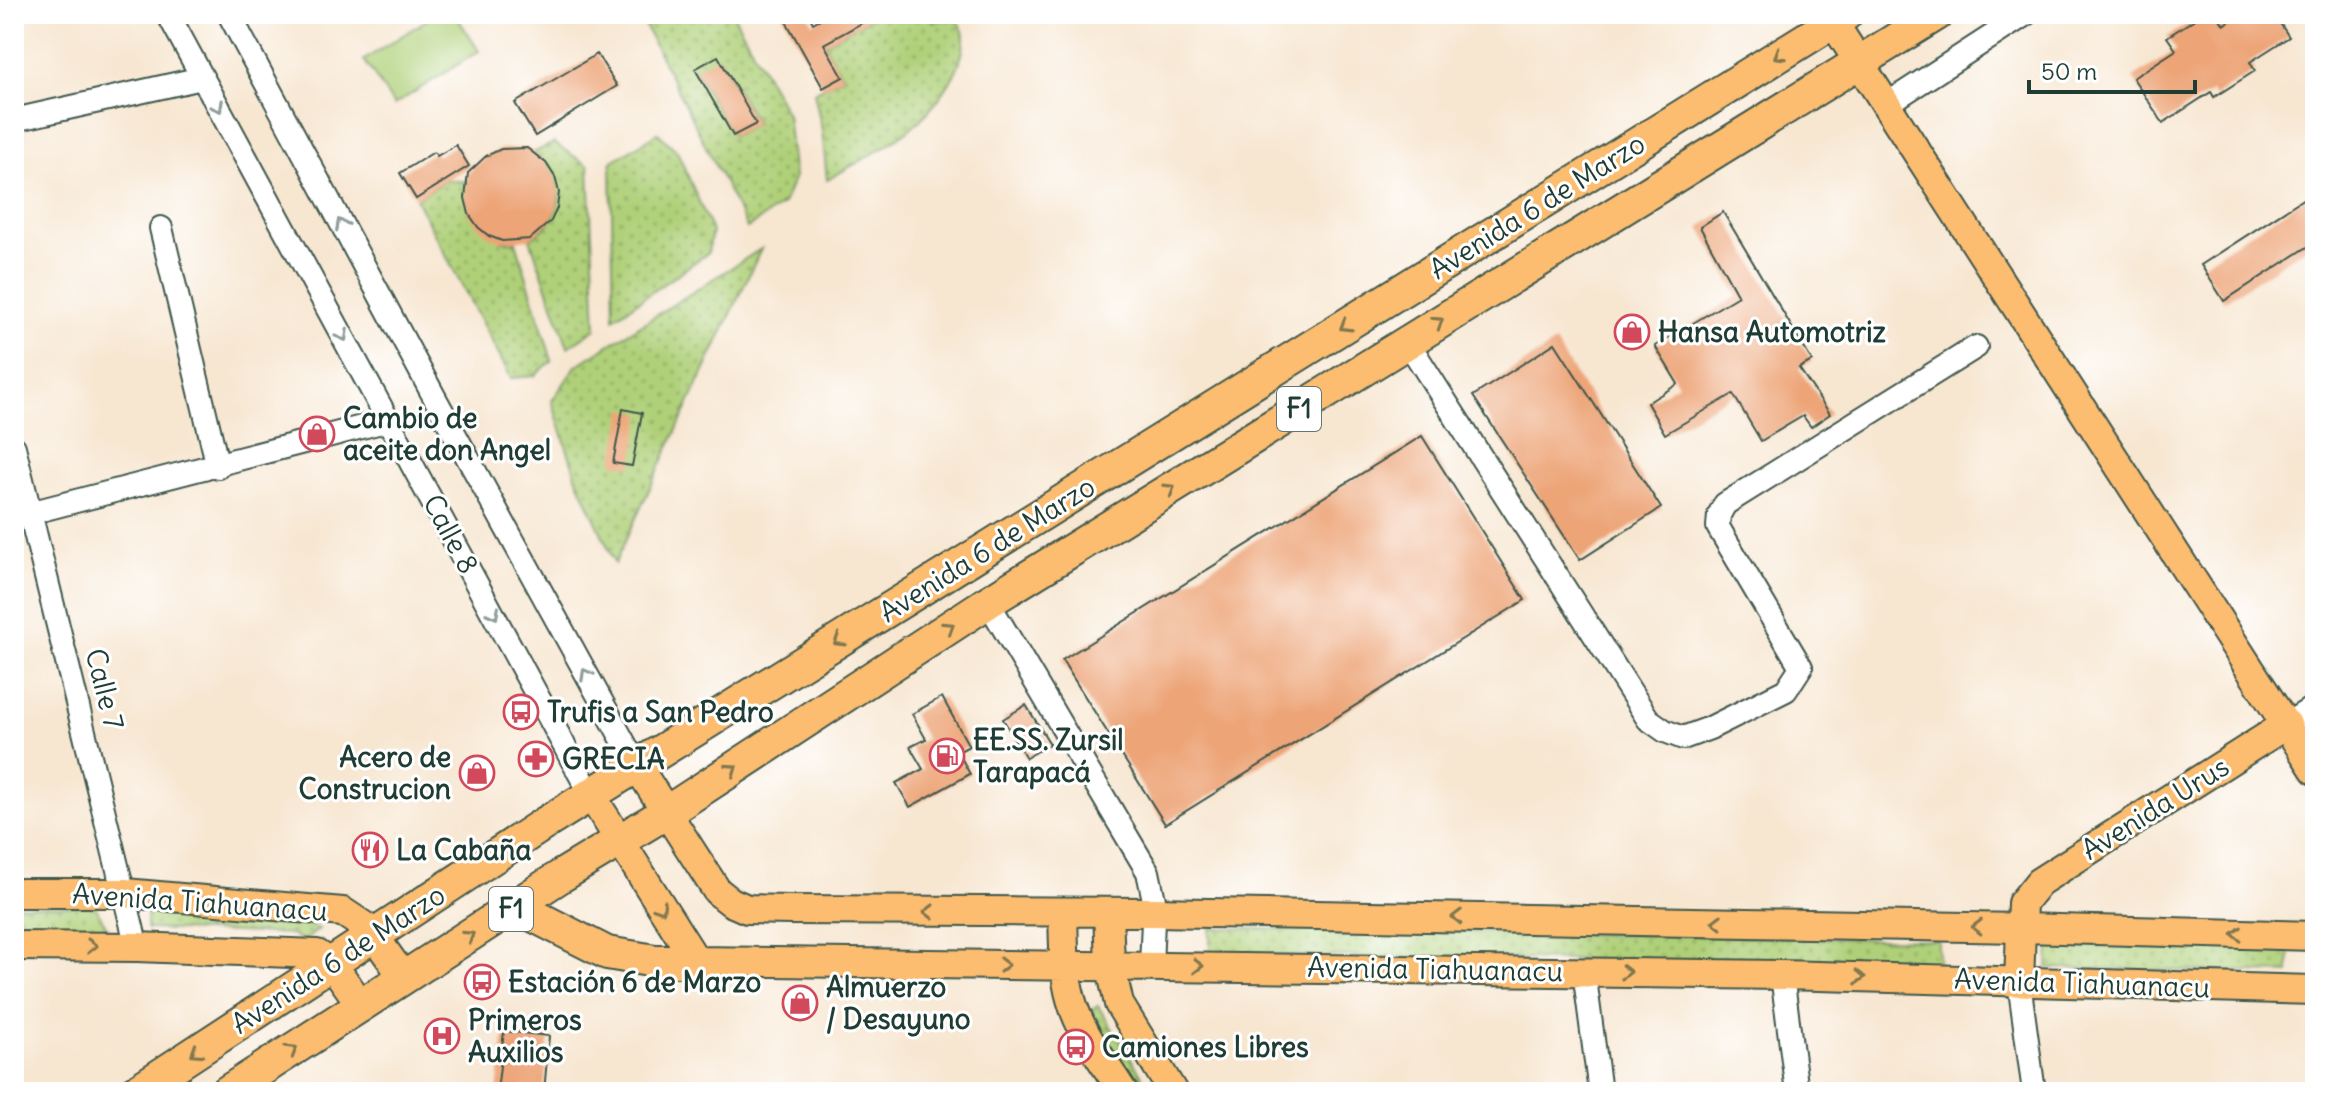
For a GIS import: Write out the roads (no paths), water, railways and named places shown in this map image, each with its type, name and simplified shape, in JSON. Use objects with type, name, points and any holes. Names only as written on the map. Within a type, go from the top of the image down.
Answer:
[{"type":"highway","name":"Avenida 6 de Marzo","points":[[227,1092],[667,812],[988,602],[1937,14]]},
{"type":"highway","name":"Avenida 6 de Marzo","points":[[135,1092],[637,766],[1839,18]]},
{"type":"highway","points":[[515,906],[607,953],[655,961],[696,961]]},
{"type":"main road","points":[[1839,18],[1860,62],[2315,770]]},
{"type":"main road","name":"Avenida Urus","points":[[2019,982],[2022,903],[2039,882],[2287,724]]},
{"type":"main road","name":"Calle 8","points":[[637,766],[667,812]]},
{"type":"main road","name":"Calle 8","points":[[591,795],[619,842]]},
{"type":"main road","name":"Avenida Tiahuanacu","points":[[667,812],[717,891],[747,909],[1153,912],[2315,936]]},
{"type":"main road","points":[[619,842],[696,961]]},
{"type":"main road","name":"Avenida Tiahuanacu","points":[[14,893],[125,893],[343,912],[358,919],[375,936],[404,978]]},
{"type":"main road","points":[[1063,912],[1064,965],[1071,1000],[1083,1029],[1123,1092]]},
{"type":"main road","points":[[1108,912],[1112,982],[1124,1014],[1173,1092]]},
{"type":"main road","name":"Avenida Tiahuanacu","points":[[14,946],[317,954],[332,964],[362,1006]]},
{"type":"main road","name":"Avenida Tiahuanacu","points":[[696,961],[1584,971],[2315,990]]},
{"type":"street","name":"Calle 8","points":[[168,14],[591,795]]},
{"type":"street","name":"Calle 8","points":[[229,14],[637,766]]},
{"type":"street","points":[[1887,104],[2026,14]]},
{"type":"street","points":[[14,120],[202,78]]},
{"type":"street","points":[[161,228],[218,467]]},
{"type":"street","points":[[1407,341],[1648,719],[1665,731],[1683,738],[1786,690],[1801,667],[1718,527],[1719,515],[1725,504],[1976,347]]},
{"type":"street","points":[[22,515],[218,467],[389,420]]},
{"type":"street","name":"Calle 7","points":[[14,447],[22,515],[137,947]]},
{"type":"street","points":[[988,602],[1148,872],[1154,900],[1151,965]]},
{"type":"street","name":"Avenida Urus","points":[[2287,724],[2315,706]]},
{"type":"street","points":[[1584,971],[1600,1092]]},
{"type":"street","points":[[1782,975],[1797,1092]]},
{"type":"street","points":[[2019,982],[2034,1092]]},
{"type":"place","name":"Hansa Automotriz","points":[[1632,332]]},
{"type":"place","name":"Cambio de aceite don Angel","points":[[317,434]]},
{"type":"place","name":"Trufis a San Pedro","points":[[521,712]]},
{"type":"place","name":"EE.SS. Zursil Tarapacá","points":[[947,756]]},
{"type":"place","name":"GRECIA","points":[[536,759]]},
{"type":"place","name":"Acero de Construcion","points":[[477,773]]},
{"type":"place","name":"La Cabaña","points":[[370,850]]},
{"type":"place","name":"Estación 6 de Marzo","points":[[482,982]]},
{"type":"place","name":"Almuerzo / Desayuno","points":[[800,1003]]},
{"type":"place","name":"Primeros Auxilios","points":[[442,1036]]},
{"type":"place","name":"Camiones Libres","points":[[1076,1047]]}]
